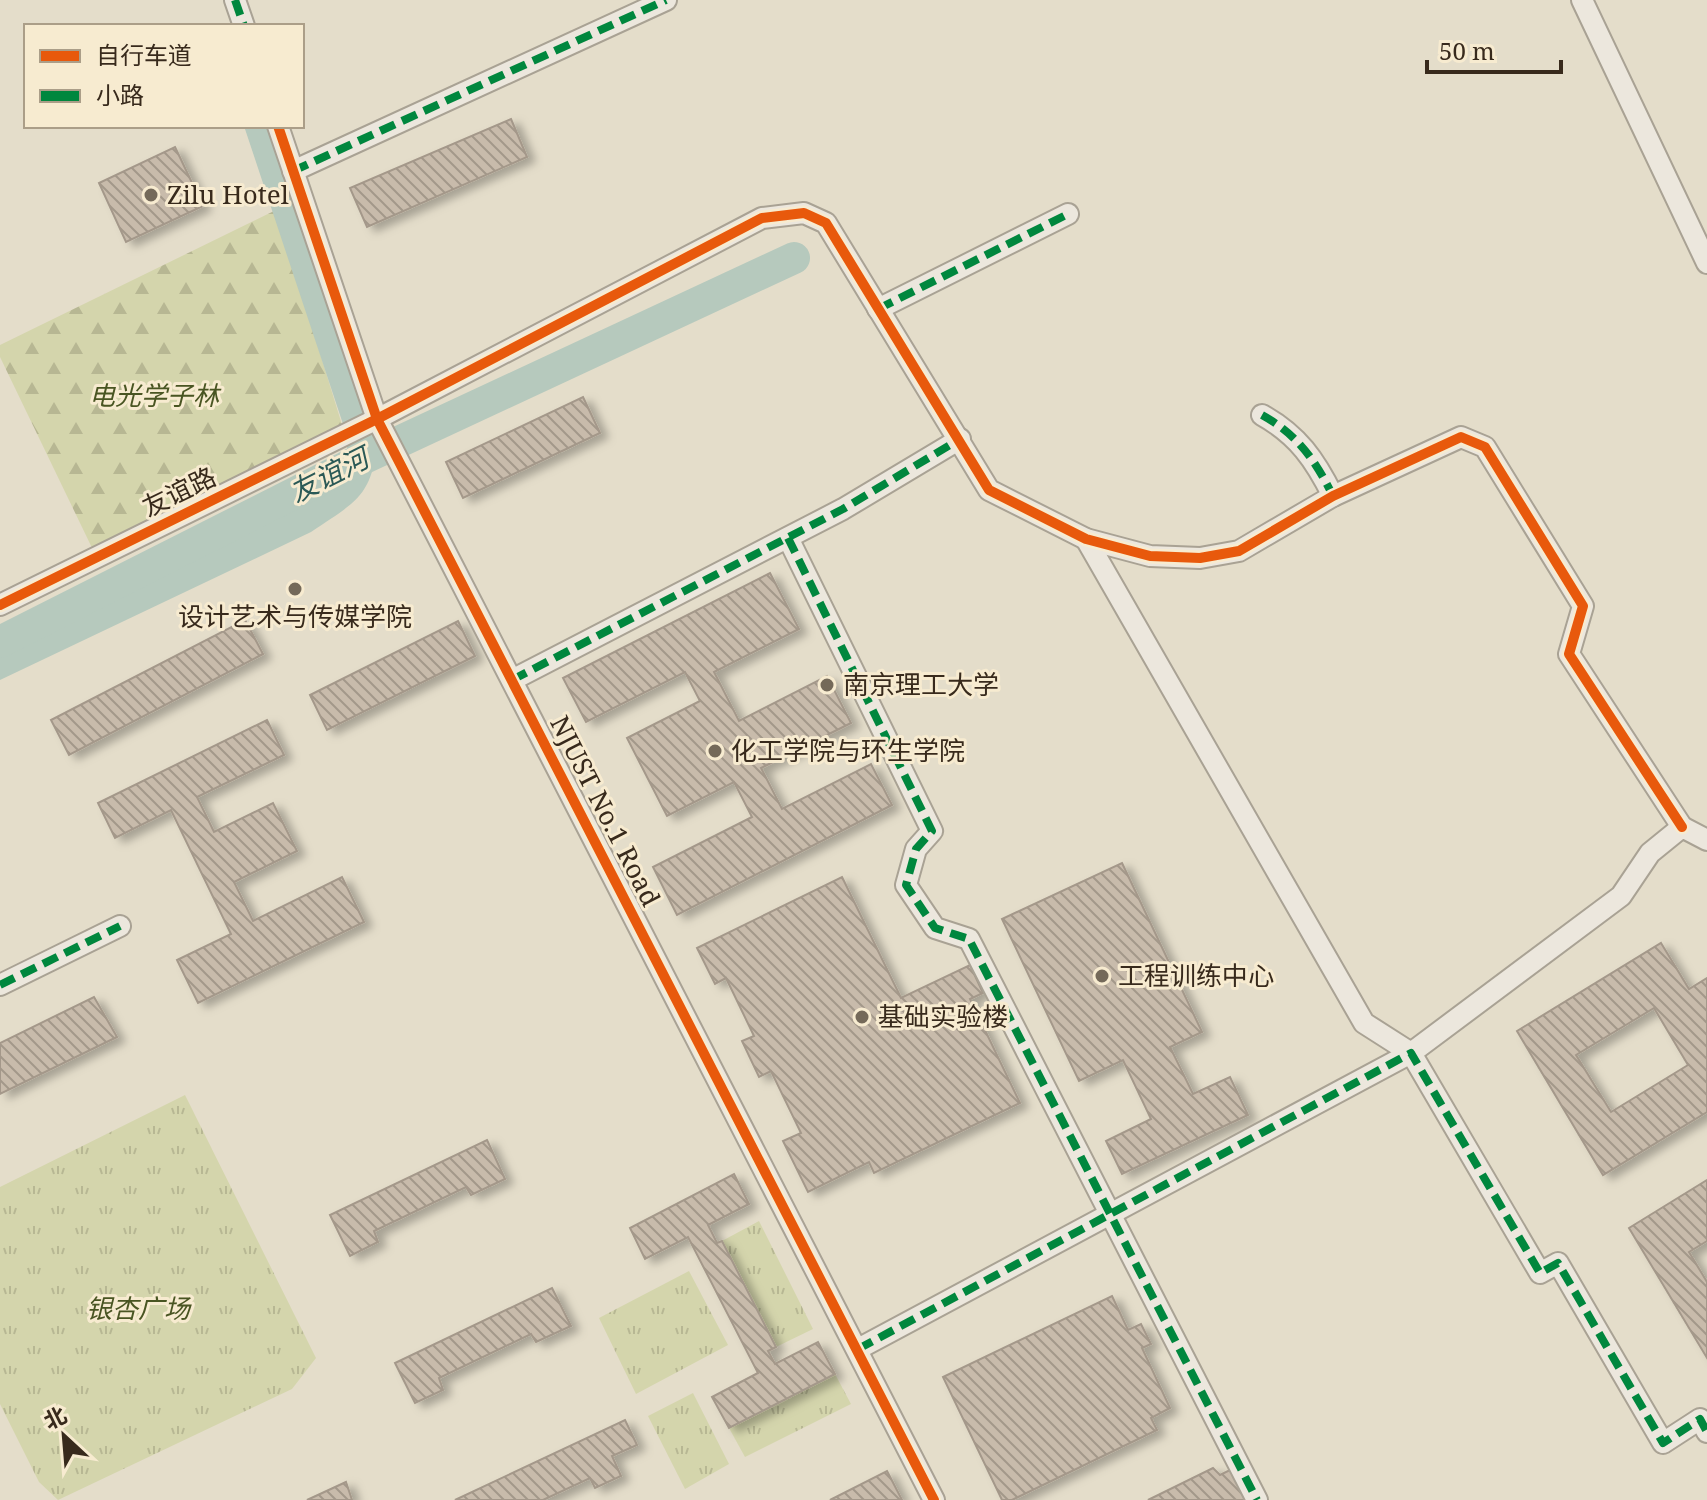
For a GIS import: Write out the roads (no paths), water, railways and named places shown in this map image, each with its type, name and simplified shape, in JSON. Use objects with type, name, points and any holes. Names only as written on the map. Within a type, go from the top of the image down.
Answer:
[{"type":"street","points":[[235,0],[243,24]]},
{"type":"street","points":[[293,171],[666,0]]},
{"type":"street","points":[[1582,0],[1707,263]]},
{"type":"street","name":"NJUST No.1 Road","points":[[279,128],[377,419],[934,1500]]},
{"type":"street","name":"友谊路","points":[[0,605],[377,419],[762,218],[804,213],[826,223],[989,490],[1086,539],[1150,556],[1200,558],[1239,551],[1333,496],[1461,437],[1485,447],[1583,606],[1569,654],[1682,827]]},
{"type":"street","points":[[878,309],[1068,214]]},
{"type":"street","points":[[1262,415],[1287,429],[1314,458],[1333,496]]},
{"type":"street","points":[[512,680],[788,538],[960,439]]},
{"type":"street","points":[[788,538],[932,831],[916,849],[906,885],[935,928],[969,939],[1257,1500]]},
{"type":"street","points":[[1086,539],[1364,1023],[1411,1053],[1540,1273],[1558,1263],[1663,1443],[1700,1419],[1707,1432]]},
{"type":"street","points":[[858,1349],[1411,1053],[1621,896],[1650,853],[1682,827],[1707,840]]},
{"type":"street","points":[[0,985],[120,926]]},
{"type":"waterway","name":"友谊河","points":[[0,642],[360,460],[794,258]]},
{"type":"place","name":"Zilu Hotel","points":[[151,195]]},
{"type":"place","name":"设计艺术与传媒学院","points":[[295,589]]},
{"type":"place","name":"南京理工大学","points":[[827,685]]},
{"type":"place","name":"化工学院与环生学院","points":[[715,751]]},
{"type":"place","name":"工程训练中心","points":[[1102,976]]},
{"type":"place","name":"基础实验楼","points":[[862,1017]]},
{"type":"park label","name":"电光学子林","points":[[154,396]]},
{"type":"park label","name":"银杏广场","points":[[138,1309]]}]
